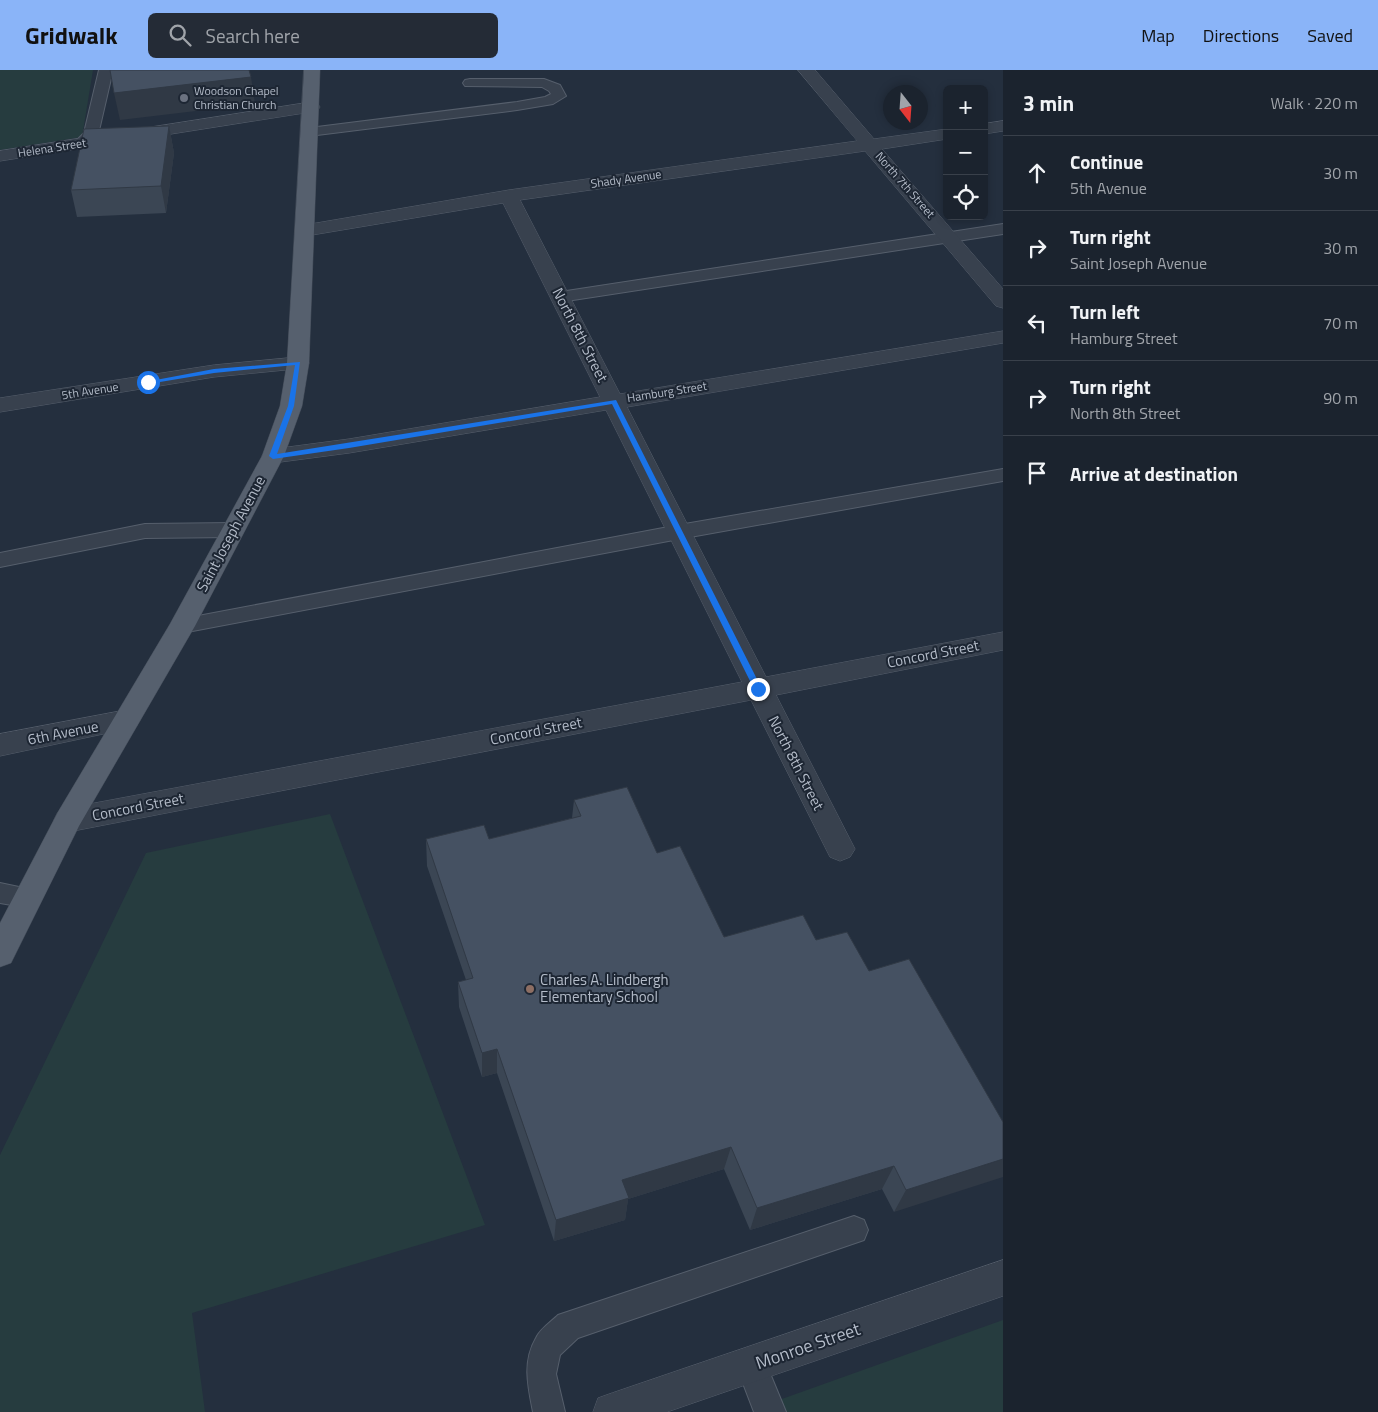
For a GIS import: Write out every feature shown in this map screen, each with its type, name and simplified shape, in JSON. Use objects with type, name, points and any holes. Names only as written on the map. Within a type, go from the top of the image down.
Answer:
[{"type":"main road","name":"Saint Joseph Avenue","points":[[0,954],[68,820],[182,626],[273,456],[291,406],[298,363],[306,230],[312,70]]},
{"type":"street","name":"North 7th Street","points":[[806,70],[1003,302]]},
{"type":"street","name":"Helena Street","points":[[0,156],[310,107]]},
{"type":"street","points":[[988,128],[1003,126]]},
{"type":"street","name":"Shady Avenue","points":[[306,230],[509,196],[943,135]]},
{"type":"street","name":"North 8th Street","points":[[509,196],[840,849]]},
{"type":"street","name":"Hamburg Street","points":[[273,456],[349,446],[1003,338]]},
{"type":"street","name":"5th Avenue","points":[[0,406],[214,371],[298,363]]},
{"type":"street","name":"Concord Street","points":[[68,820],[758,689],[1003,640]]},
{"type":"street","name":"6th Avenue","points":[[0,745],[126,720]]},
{"type":"street","name":"Monroe Street","points":[[612,1412],[1003,1278]]},
{"type":"lane","points":[[80,144],[91,135],[106,70]]},
{"type":"lane","points":[[309,132],[517,106],[548,101],[559,96],[555,88],[544,83],[470,83]]},
{"type":"lane","points":[[560,297],[1003,229]]},
{"type":"lane","points":[[182,626],[679,532],[1003,475]]},
{"type":"lane","points":[[0,560],[145,531],[232,530]]},
{"type":"lane","points":[[0,892],[29,898]]},
{"type":"lane","points":[[549,1412],[541,1374],[547,1347],[569,1326],[854,1230]]},
{"type":"lane","points":[[751,1365],[770,1412]]},
{"type":"green space","points":[[0,70],[93,70],[82,137],[0,150]]},
{"type":"green space","points":[[330,814],[485,1225],[192,1313],[205,1412],[0,1412],[0,1155],[146,853]]},
{"type":"green space","points":[[1003,1320],[1003,1412],[784,1412],[779,1400]]},
{"type":"building","points":[[110,70],[249,70],[251,77],[114,93]]},
{"type":"building","points":[[169,126],[161,186],[71,190],[84,129]]},
{"type":"building","name":"Charles A. Lindbergh Elementary School","points":[[627,787],[657,853],[680,846],[724,937],[803,915],[816,940],[847,932],[869,971],[909,959],[1003,1122],[1003,1159],[906,1190],[894,1166],[757,1208],[731,1147],[622,1180],[629,1198],[556,1220],[497,1049],[482,1053],[458,982],[473,978],[426,839],[484,825],[489,839],[581,816],[574,800]]},
{"type":"place","name":"Woodson Chapel Christian Church","points":[[184,98]]},
{"type":"place","name":"Charles A. Lindbergh Elementary School","points":[[530,989]]},
{"type":"route","points":[[148,382],[214,371],[298,363],[291,406],[273,456],[349,446],[614,401],[758,689]]}]
